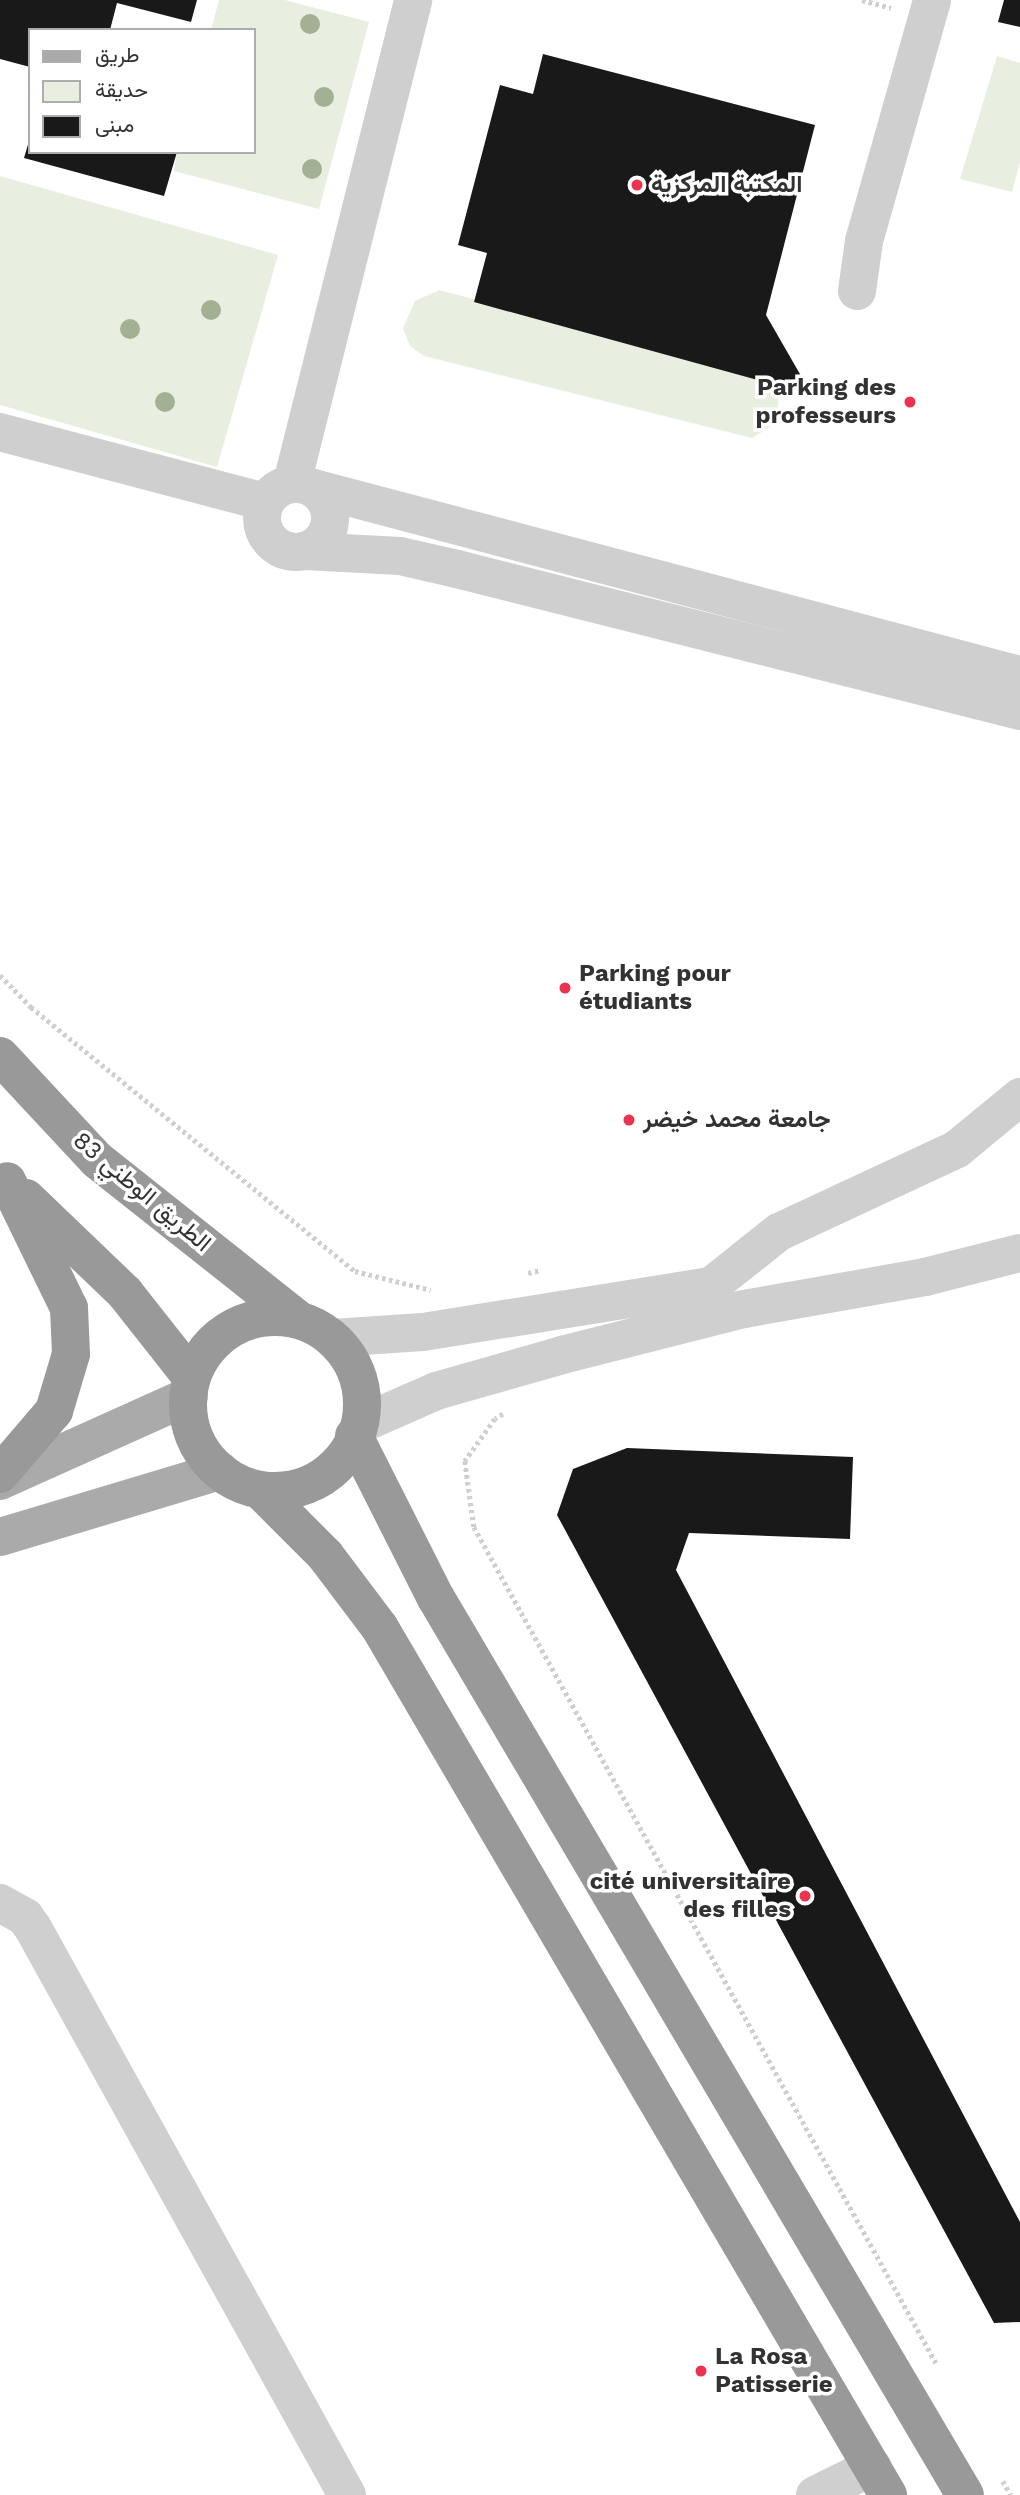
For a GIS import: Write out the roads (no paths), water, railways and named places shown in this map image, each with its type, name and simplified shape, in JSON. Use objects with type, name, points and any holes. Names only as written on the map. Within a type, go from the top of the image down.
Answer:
[{"type":"highway","name":"الطريق الوطني 83","points":[[0,1056],[97,1160],[295,1317]]},
{"type":"highway","points":[[4,1176],[125,1293],[190,1386]]},
{"type":"highway","points":[[0,1474],[54,1411],[71,1354],[69,1308],[4,1176]]},
{"type":"highway","points":[[261,1491],[287,1491],[313,1484],[335,1469],[357,1430],[363,1398],[357,1372],[334,1338],[295,1317],[266,1316],[219,1336],[202,1354],[190,1386],[193,1436],[220,1471],[261,1491],[325,1556],[380,1628],[880,2481]]},
{"type":"highway","points":[[357,1430],[436,1598],[965,2495]]},
{"type":"main road","points":[[0,1481],[190,1386]]},
{"type":"main road","points":[[0,1537],[220,1471]]},
{"type":"street","points":[[413,0],[290,491],[262,525],[273,544],[294,553],[305,551],[422,561],[1020,711]]},
{"type":"street","points":[[857,291],[864,241],[932,0]]},
{"type":"street","points":[[0,432],[290,491],[1020,675]]},
{"type":"street","points":[[290,491],[323,495],[331,516],[324,538],[305,551]]},
{"type":"street","points":[[334,1338],[423,1332],[711,1286],[779,1232],[957,1149],[1020,1097]]},
{"type":"street","points":[[357,1430],[436,1391],[562,1355],[744,1309],[925,1277],[1020,1253]]},
{"type":"street","points":[[0,1903],[25,1917],[33,1928],[347,2495]]},
{"type":"street","points":[[816,2495],[880,2481]]},
{"type":"place","name":"المكتبة المركزية","points":[[637,185]]},
{"type":"place","name":"Parking des professeurs","points":[[910,402]]},
{"type":"place","name":"Parking pour étudiants","points":[[565,988]]},
{"type":"place","name":"جامعة محمد خيضر","points":[[629,1120]]},
{"type":"place","name":"cité universitaire des filles","points":[[805,1896]]},
{"type":"place","name":"La Rosa Patisserie","points":[[701,2371]]}]
